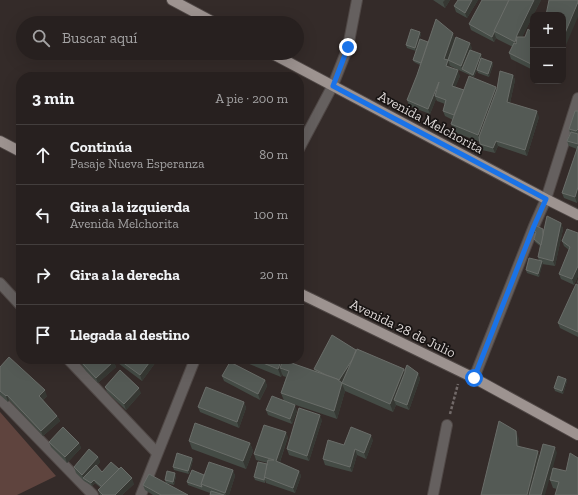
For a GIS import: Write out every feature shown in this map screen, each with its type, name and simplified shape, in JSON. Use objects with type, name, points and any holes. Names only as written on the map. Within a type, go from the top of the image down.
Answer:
[{"type":"main road","points":[[172,0],[202,16]]},
{"type":"main road","name":"Avenida Melchorita","points":[[284,60],[578,215]]},
{"type":"main road","points":[[0,141],[16,149]]},
{"type":"main road","name":"Avenida 28 de Julio","points":[[304,295],[474,378],[578,436]]},
{"type":"street","points":[[304,140],[333,86],[348,47],[357,0]]},
{"type":"street","points":[[474,378],[546,199],[578,98]]},
{"type":"street","points":[[0,283],[16,301]]},
{"type":"street","points":[[73,364],[157,453]]},
{"type":"street","points":[[140,495],[193,364]]},
{"type":"street","points":[[0,399],[93,495]]},
{"type":"street","points":[[433,495],[447,425]]},
{"type":"path","points":[[447,425],[461,372]]},
{"type":"shaded area","points":[[0,412],[56,476],[17,495],[0,495]]},
{"type":"building","points":[[458,0],[472,0],[465,13],[454,6]]},
{"type":"building","points":[[482,0],[509,0],[492,37],[469,24]]},
{"type":"building","points":[[509,0],[534,0],[515,42],[494,31]]},
{"type":"building","points":[[549,0],[578,0],[566,31],[566,12],[547,12]]},
{"type":"building","points":[[436,19],[453,33],[444,59],[448,60],[446,66],[458,70],[452,86],[464,90],[454,115],[443,111],[446,100],[435,96],[439,82],[428,109],[407,100]]},
{"type":"building","points":[[411,29],[420,32],[415,48],[406,45]]},
{"type":"building","points":[[528,29],[530,31],[530,64],[509,53],[514,43],[516,44],[517,37],[525,37]]},
{"type":"building","points":[[456,37],[470,43],[461,66],[448,60]]},
{"type":"building","points":[[420,39],[428,42],[421,63],[413,60]]},
{"type":"building","points":[[470,50],[481,54],[473,75],[462,69]]},
{"type":"building","points":[[481,58],[492,62],[488,74],[477,70]]},
{"type":"building","points":[[500,71],[513,75],[507,102],[537,111],[525,150],[496,141],[493,148],[480,144],[479,137],[497,89]]},
{"type":"building","points":[[469,76],[496,87],[478,135],[451,124]]},
{"type":"building","points":[[575,111],[578,111],[578,129],[576,131],[569,129]]},
{"type":"building","points":[[571,132],[578,134],[578,144],[567,141]]},
{"type":"building","points":[[578,146],[578,187],[575,197],[562,193]]},
{"type":"building","points":[[547,216],[561,223],[553,261],[538,257]]},
{"type":"building","points":[[534,225],[543,229],[541,245],[534,239],[536,232],[533,230]]},
{"type":"building","points":[[567,229],[578,233],[578,266],[572,279],[559,274],[570,247],[562,241]]},
{"type":"building","points":[[529,258],[542,261],[538,274],[526,270]]},
{"type":"building","points":[[576,284],[578,285],[578,332],[558,323]]},
{"type":"building","points":[[332,335],[356,350],[352,360],[339,380],[314,369]]},
{"type":"building","points":[[357,349],[404,369],[390,404],[342,383]]},
{"type":"building","points":[[9,357],[45,390],[39,396],[57,416],[41,431],[7,395],[6,396],[0,391],[0,367]]},
{"type":"building","points":[[83,364],[111,364],[96,378]]},
{"type":"building","points":[[125,364],[148,364],[140,375]]},
{"type":"building","points":[[229,364],[234,364],[265,380],[258,394],[222,376]]},
{"type":"building","points":[[266,364],[280,364],[278,369]]},
{"type":"building","points":[[282,364],[294,364],[337,379],[342,383],[334,411],[281,393],[289,371],[280,368]]},
{"type":"building","points":[[407,365],[418,373],[407,405],[394,400]]},
{"type":"building","points":[[120,370],[139,388],[124,404],[105,387]]},
{"type":"building","points":[[558,376],[566,379],[562,391],[554,388]]},
{"type":"building","points":[[206,387],[244,402],[237,422],[198,407]]},
{"type":"building","points":[[272,396],[295,405],[290,419],[266,410]]},
{"type":"building","points":[[299,408],[320,415],[307,456],[287,449]]},
{"type":"building","points":[[499,421],[516,431],[517,446],[538,451],[527,495],[481,495]]},
{"type":"building","points":[[195,423],[250,443],[243,461],[189,441]]},
{"type":"building","points":[[264,425],[286,432],[276,461],[299,471],[293,488],[264,477],[268,460],[274,460],[254,454]]},
{"type":"building","points":[[63,427],[79,443],[65,457],[49,442]]},
{"type":"building","points":[[351,427],[371,435],[364,453],[355,449],[350,467],[323,459],[328,440],[344,445]]},
{"type":"building","points":[[543,444],[555,447],[541,495],[529,495]]},
{"type":"building","points":[[89,449],[98,457],[82,475],[74,467]]},
{"type":"building","points":[[177,453],[192,458],[188,471],[173,467]]},
{"type":"building","points":[[570,453],[578,458],[578,495],[555,495],[559,482],[550,480],[553,468],[566,471]]},
{"type":"building","points":[[111,462],[119,469],[102,487],[94,480],[91,483],[83,478],[96,465],[102,472]]},
{"type":"building","points":[[209,462],[233,470],[225,493],[201,484]]},
{"type":"building","points":[[258,462],[267,464],[264,480],[254,477]]},
{"type":"building","points":[[121,467],[132,478],[115,495],[103,495],[98,490]]},
{"type":"building","points":[[192,470],[204,475],[201,484],[202,487],[187,482]]},
{"type":"building","points":[[167,471],[175,473],[173,482],[165,480]]},
{"type":"building","points":[[149,474],[188,495],[161,495],[143,485]]},
{"type":"building","points":[[211,491],[224,495],[210,495]]},
{"type":"route","points":[[348,47],[333,86],[546,199],[474,378]]}]
